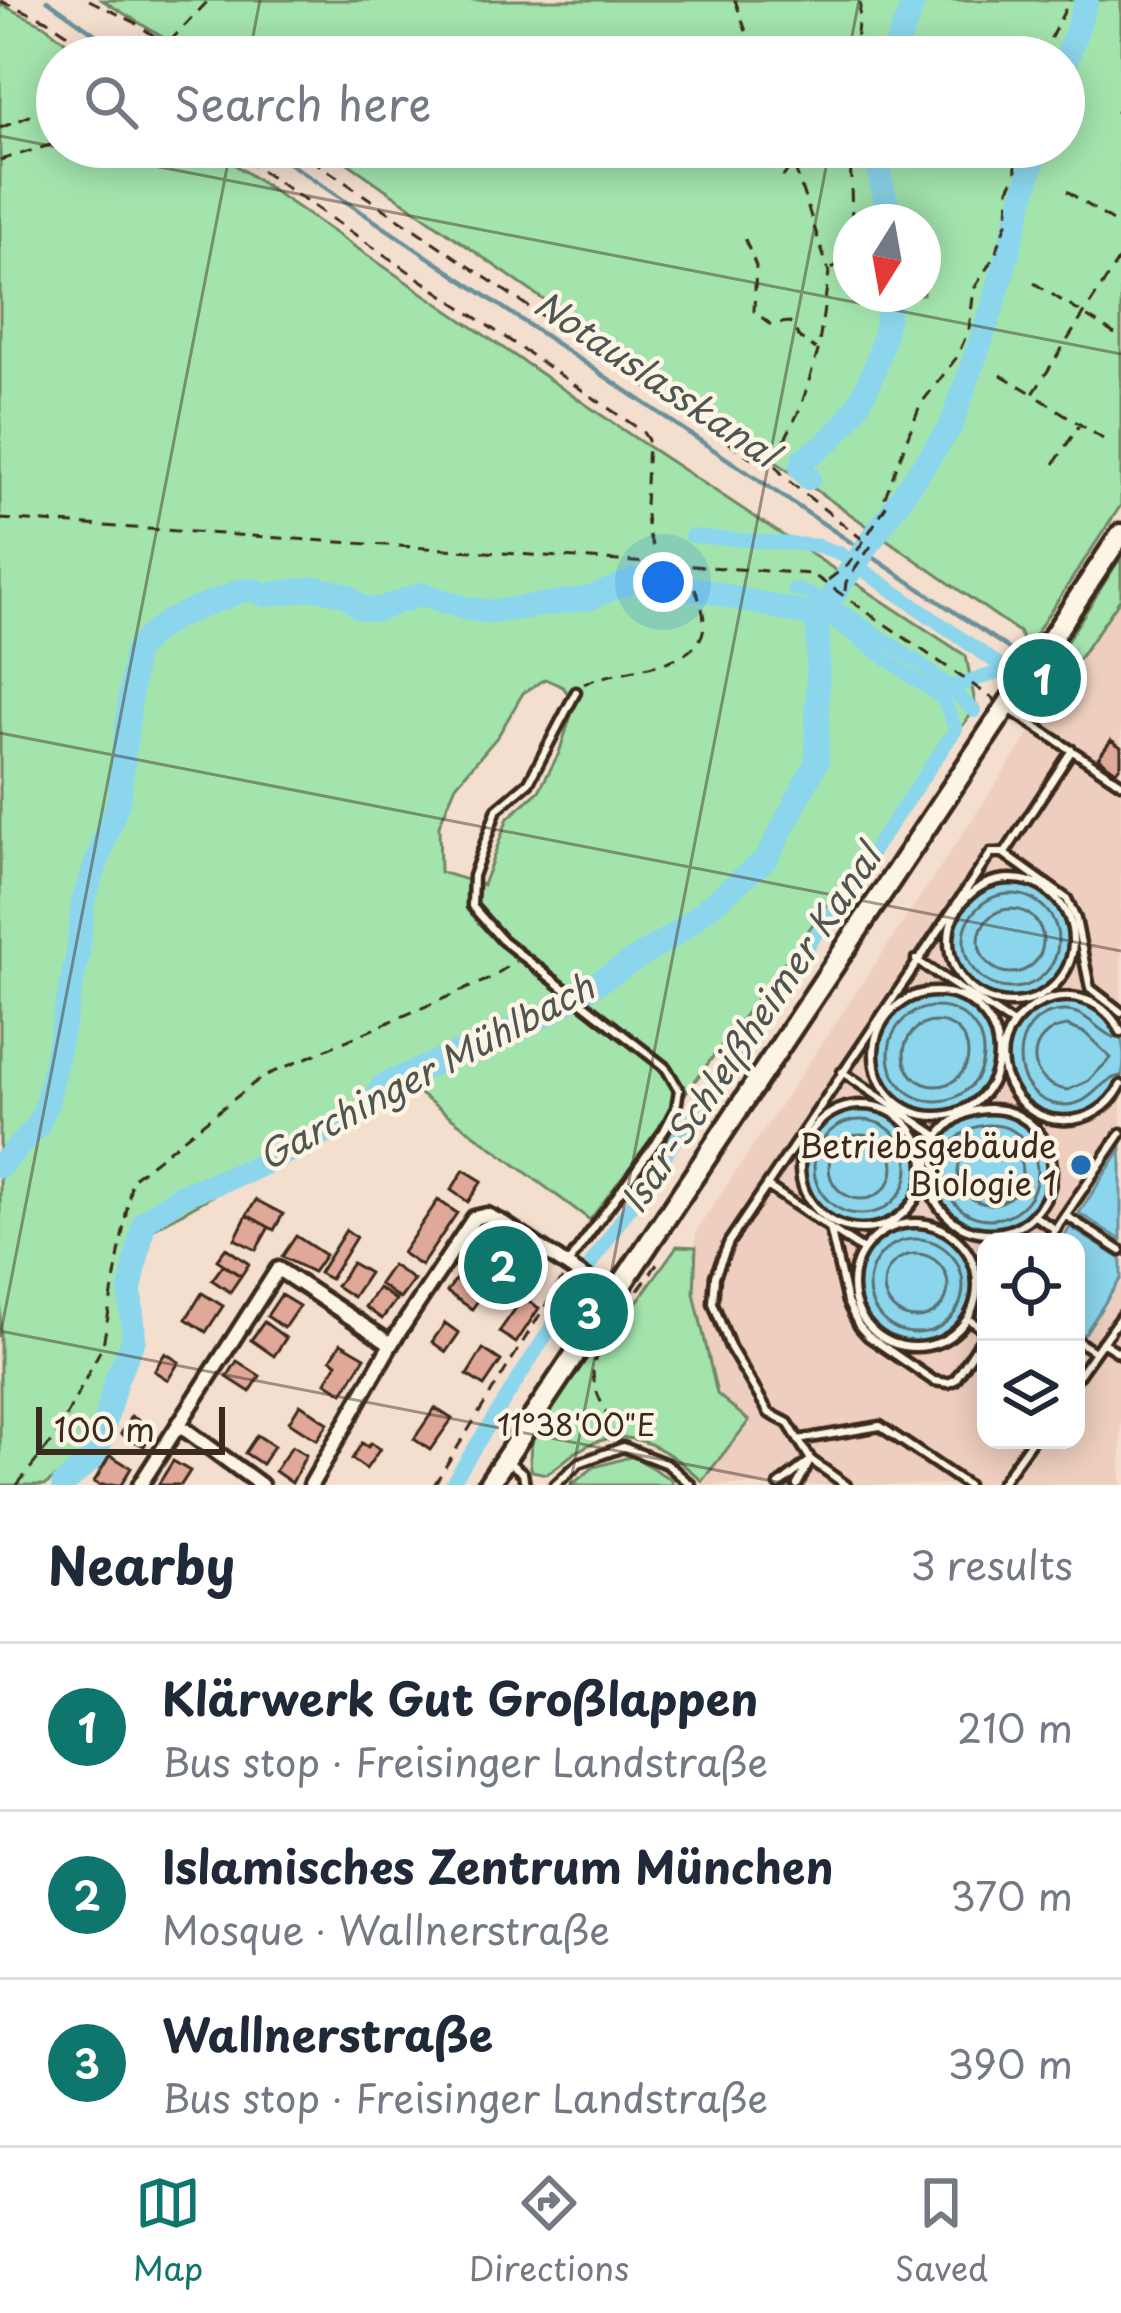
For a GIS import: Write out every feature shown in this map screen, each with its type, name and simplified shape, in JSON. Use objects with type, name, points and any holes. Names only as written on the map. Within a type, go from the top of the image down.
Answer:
[{"type":"main road","points":[[488,1485],[1001,704],[1121,533]]},
{"type":"street","points":[[310,1485],[391,1344],[475,1218],[488,1215],[503,1223],[614,1297]]},
{"type":"street","points":[[140,1485],[278,1269],[391,1344]]},
{"type":"street","points":[[179,1425],[261,1485]]},
{"type":"lane","points":[[570,1268],[664,1131],[679,1090],[666,1068],[502,940],[472,906],[473,876],[497,809],[529,782],[576,692]]},
{"type":"lane","points":[[1001,704],[1121,783]]},
{"type":"lane","points":[[1004,854],[1072,751]]},
{"type":"lane","points":[[846,1485],[811,1460],[788,1423],[769,1413],[730,1347],[713,1303],[720,1260],[986,856],[996,851],[1004,854],[1059,891],[1073,920],[1090,988],[1121,1032]]},
{"type":"lane","points":[[827,1224],[868,1230],[890,1226],[918,1222],[953,1236],[968,1252],[976,1271],[977,1292],[968,1319],[942,1342],[922,1347],[900,1345],[880,1336],[856,1303],[856,1264],[863,1250],[890,1226],[915,1202],[939,1137],[989,1087],[1000,1057],[1013,1024],[1061,979],[1071,960],[1073,920],[1061,904],[1029,882],[990,883],[958,903],[949,945],[954,966],[992,1027],[1000,1057],[1012,1091],[1031,1110],[1052,1119],[1072,1120],[1092,1114],[1120,1092]]},
{"type":"lane","points":[[916,960],[1013,1024]]},
{"type":"lane","points":[[980,1341],[955,1380],[948,1383],[934,1381],[868,1336],[852,1314],[827,1224],[802,1186],[806,1133],[826,1115],[865,1105],[898,1110],[919,1114],[939,1116],[997,1109],[1024,1120],[1046,1144],[1051,1185],[1033,1215],[1013,1229],[993,1233],[961,1225],[940,1208],[915,1135],[898,1110],[886,1091],[877,1073],[874,1054],[882,1017],[921,994],[942,992],[1004,1003],[1065,996],[1121,1012]]},
{"type":"lane","points":[[842,1072],[939,1137]]},
{"type":"lane","points":[[1024,1120],[1031,1110]]},
{"type":"lane","points":[[1053,1233],[1121,1133]]},
{"type":"lane","points":[[767,1186],[863,1250]]},
{"type":"lane","points":[[1033,1215],[1055,1229]]},
{"type":"lane","points":[[1065,1215],[1121,1251]]},
{"type":"lane","points":[[953,1236],[961,1225]]},
{"type":"lane","points":[[1085,1366],[1121,1316]]},
{"type":"lane","points":[[968,1319],[977,1326]]},
{"type":"lane","points":[[1078,1341],[1095,1352]]},
{"type":"lane","points":[[1102,1342],[1121,1354]]},
{"type":"lane","points":[[894,1354],[900,1345]]},
{"type":"lane","points":[[797,1440],[880,1426],[967,1485]]},
{"type":"lane","points":[[555,1485],[579,1463],[622,1447],[667,1464],[691,1485]]},
{"type":"lane","points":[[1000,1485],[1026,1449]]},
{"type":"lane","points":[[504,1459],[523,1473],[525,1485]]},
{"type":"lane","points":[[779,1485],[811,1460]]},
{"type":"lane","points":[[797,1485],[811,1460]]},
{"type":"path","points":[[89,0],[154,36]]},
{"type":"path","points":[[171,36],[209,0]]},
{"type":"path","points":[[735,0],[748,36]]},
{"type":"path","points":[[857,36],[861,0]]},
{"type":"path","points":[[1052,36],[1070,0]]},
{"type":"path","points":[[0,1],[47,20],[71,36]]},
{"type":"path","points":[[0,128],[36,113]]},
{"type":"path","points":[[0,160],[36,149]]},
{"type":"path","points":[[258,168],[642,430],[648,440],[648,533],[659,565]]},
{"type":"path","points":[[324,168],[759,463],[773,463]]},
{"type":"path","points":[[783,177],[790,168]]},
{"type":"path","points":[[773,463],[801,407],[818,351],[829,272],[796,168]]},
{"type":"path","points":[[851,168],[852,204]]},
{"type":"path","points":[[829,582],[848,565],[887,503],[885,497],[920,405],[957,357],[969,329],[974,289],[1008,220],[1016,168]]},
{"type":"path","points":[[1066,191],[1121,226]]},
{"type":"path","points":[[745,239],[756,266],[754,311],[770,324],[790,322],[799,337],[818,351]]},
{"type":"path","points":[[1034,394],[1121,256]]},
{"type":"path","points":[[829,272],[833,268]]},
{"type":"path","points":[[1034,283],[1121,338]]},
{"type":"path","points":[[1001,375],[1103,439]]},
{"type":"path","points":[[1054,464],[1080,425]]},
{"type":"path","points":[[773,463],[786,479],[864,540]]},
{"type":"path","points":[[0,519],[812,574],[1001,704]]},
{"type":"path","points":[[845,593],[846,582],[871,545]]},
{"type":"path","points":[[576,692],[599,676],[651,667],[694,649],[704,633],[702,608],[688,568]]},
{"type":"path","points":[[17,1485],[56,1436],[103,1345],[132,1179],[262,1077],[489,979],[523,956]]},
{"type":"path","points":[[622,1447],[601,1401],[593,1368],[601,1348],[657,1264]]},
{"type":"path","points":[[434,1485],[570,1268]]},
{"type":"shaded area","points":[[1121,598],[1121,1485],[702,1485],[749,1421],[717,1395],[693,1293],[696,1231]]},
{"type":"green space","points":[[102,0],[1121,0],[1121,505],[1026,648],[1019,632],[355,168],[1085,168],[1085,36],[161,36]]},
{"type":"green space","points":[[0,4],[58,36],[36,36],[36,168],[240,168],[632,436],[966,656],[976,708],[590,1220],[409,1086],[144,1234],[108,1439],[45,1485],[0,1485]],"holes":[[[545,679],[563,687],[575,703],[559,753],[539,791],[508,818],[483,885],[440,872],[439,825],[456,785],[498,736],[523,693]]]},
{"type":"green space","points":[[1121,557],[1121,598],[1051,699],[1042,680]]},
{"type":"green space","points":[[677,1246],[696,1247],[694,1293],[717,1394],[749,1421],[702,1481],[659,1448],[628,1438],[594,1443],[546,1474],[532,1471],[533,1440],[549,1406],[593,1347],[601,1352]]},
{"type":"green space","points":[[633,1456],[673,1485],[571,1485],[594,1467]]},
{"type":"water","points":[[1011,882],[1034,887],[1053,899],[1065,918],[1070,941],[1065,964],[1053,983],[1034,995],[1011,1000],[988,995],[969,983],[957,964],[952,941],[957,918],[969,899],[988,887]]},
{"type":"water","points":[[936,995],[959,1000],[978,1012],[990,1031],[995,1054],[990,1077],[978,1096],[959,1108],[936,1113],[913,1108],[894,1096],[882,1077],[877,1054],[882,1031],[894,1012],[913,1000]]},
{"type":"water","points":[[1054,1000],[1076,1000],[1098,1009],[1119,1036],[1122,1072],[1114,1091],[1098,1107],[1076,1116],[1054,1116],[1032,1107],[1016,1091],[1007,1069],[1007,1047],[1016,1025],[1032,1009]]},
{"type":"water","points":[[861,1108],[884,1113],[903,1125],[915,1144],[920,1167],[915,1190],[903,1209],[884,1221],[861,1226],[838,1221],[819,1209],[807,1190],[802,1167],[807,1144],[819,1125],[838,1113]]},
{"type":"water","points":[[990,1113],[1013,1118],[1032,1130],[1044,1149],[1049,1172],[1044,1195],[1032,1214],[1013,1226],[990,1231],[967,1226],[948,1214],[936,1195],[931,1172],[936,1149],[948,1130],[967,1118]]},
{"type":"water","points":[[1121,1149],[1121,1240],[1079,1213]]},
{"type":"water","points":[[916,1227],[939,1232],[958,1244],[970,1263],[975,1286],[970,1309],[958,1328],[939,1340],[916,1345],[893,1340],[874,1328],[862,1309],[857,1286],[862,1263],[874,1244],[893,1232]]},
{"type":"water","points":[[1085,1236],[1121,1259],[1121,1278],[1085,1333]]},
{"type":"building","points":[[1111,740],[1121,747],[1116,771],[1098,758]]},
{"type":"building","points":[[464,1170],[482,1181],[468,1202],[451,1190]]},
{"type":"building","points":[[256,1200],[283,1214],[274,1230],[247,1215]]},
{"type":"building","points":[[438,1200],[457,1213],[421,1266],[402,1253]]},
{"type":"building","points":[[247,1215],[269,1227],[256,1250],[235,1239]]},
{"type":"building","points":[[346,1230],[356,1237],[330,1279],[319,1273]]},
{"type":"building","points":[[296,1236],[325,1255],[313,1272],[282,1257]]},
{"type":"building","points":[[504,1247],[516,1252],[521,1264],[516,1276],[504,1281],[492,1276],[487,1264],[492,1252]]},
{"type":"building","points":[[226,1248],[249,1264],[241,1276],[217,1260]]},
{"type":"building","points":[[352,1263],[369,1273],[353,1297],[336,1286]]},
{"type":"building","points":[[223,1265],[241,1276],[230,1292],[212,1280]]},
{"type":"building","points":[[392,1265],[414,1280],[400,1299],[379,1284]]},
{"type":"building","points":[[461,1271],[487,1288],[472,1309],[447,1292]]},
{"type":"building","points":[[378,1288],[396,1300],[382,1319],[365,1307]]},
{"type":"building","points":[[202,1293],[223,1306],[206,1332],[186,1319]]},
{"type":"building","points":[[281,1295],[299,1306],[284,1328],[267,1316]]},
{"type":"building","points":[[523,1298],[539,1308],[516,1343],[499,1332]]},
{"type":"building","points":[[264,1322],[286,1338],[274,1356],[251,1340]]},
{"type":"building","points":[[445,1323],[459,1333],[446,1352],[432,1342]]},
{"type":"building","points":[[341,1343],[365,1357],[343,1393],[326,1382]]},
{"type":"building","points":[[483,1349],[501,1361],[484,1386],[467,1375]]},
{"type":"building","points":[[165,1353],[179,1362],[168,1380],[154,1371]]},
{"type":"building","points":[[237,1361],[260,1376],[250,1392],[227,1377]]},
{"type":"building","points":[[300,1404],[328,1423],[317,1440],[289,1422]]},
{"type":"building","points":[[435,1408],[452,1419],[430,1450],[414,1439]]},
{"type":"building","points":[[131,1416],[154,1429],[144,1446],[121,1434]]},
{"type":"building","points":[[257,1435],[274,1446],[262,1464],[245,1453]]},
{"type":"building","points":[[362,1443],[380,1449],[366,1469],[352,1459]]},
{"type":"building","points":[[292,1446],[306,1455],[292,1483],[275,1471]]},
{"type":"building","points":[[110,1455],[131,1468],[121,1485],[99,1485],[94,1482]]},
{"type":"building","points":[[173,1461],[190,1471],[181,1485],[158,1485]]},
{"type":"waterway","name":"Notauslasskanal","points":[[47,0],[98,36]]},
{"type":"waterway","points":[[900,36],[915,0]]},
{"type":"waterway","name":"Garchinger Mühlbach","points":[[1075,36],[1087,0]]},
{"type":"waterway","name":"Notauslasskanal","points":[[296,168],[1018,655]]},
{"type":"waterway","points":[[878,168],[887,204]]},
{"type":"waterway","name":"Garchinger Mühlbach","points":[[63,1485],[97,1454],[116,1380],[134,1339],[130,1290],[144,1222],[180,1196],[248,1171],[363,1114],[384,1085],[546,1015],[679,932],[767,858],[817,761],[818,617],[951,426],[994,303],[1031,168]]},
{"type":"waterway","points":[[809,478],[801,469],[804,458],[840,429],[866,388],[883,341],[887,312]]},
{"type":"waterway","points":[[691,536],[819,546],[839,553],[1008,671]]},
{"type":"waterway","points":[[847,558],[848,572]]},
{"type":"waterway","points":[[0,1166],[37,1127],[47,1103],[78,953],[83,901],[119,799],[135,654],[167,622],[240,591],[266,595],[316,588],[377,610],[421,594],[492,612],[590,598],[634,580],[818,617]]},
{"type":"waterway","points":[[794,589],[872,631],[935,675],[975,711]]},
{"type":"waterway","points":[[816,597],[832,596]]},
{"type":"waterway","name":"Isar-Schleißheimer Kanal","points":[[451,1485],[593,1261],[956,729],[943,699],[821,612]]},
{"type":"waterway","points":[[950,687],[1007,670]]},
{"type":"place","name":"Klärwerk Gut Großlappen","points":[[1042,678]]},
{"type":"place","name":"Betriebsgebäude Biologie 1","points":[[1081,1165]]},
{"type":"place","name":"Islamisches Zentrum München","points":[[503,1265]]},
{"type":"place","name":"Wallnerstraße","points":[[589,1312]]}]
